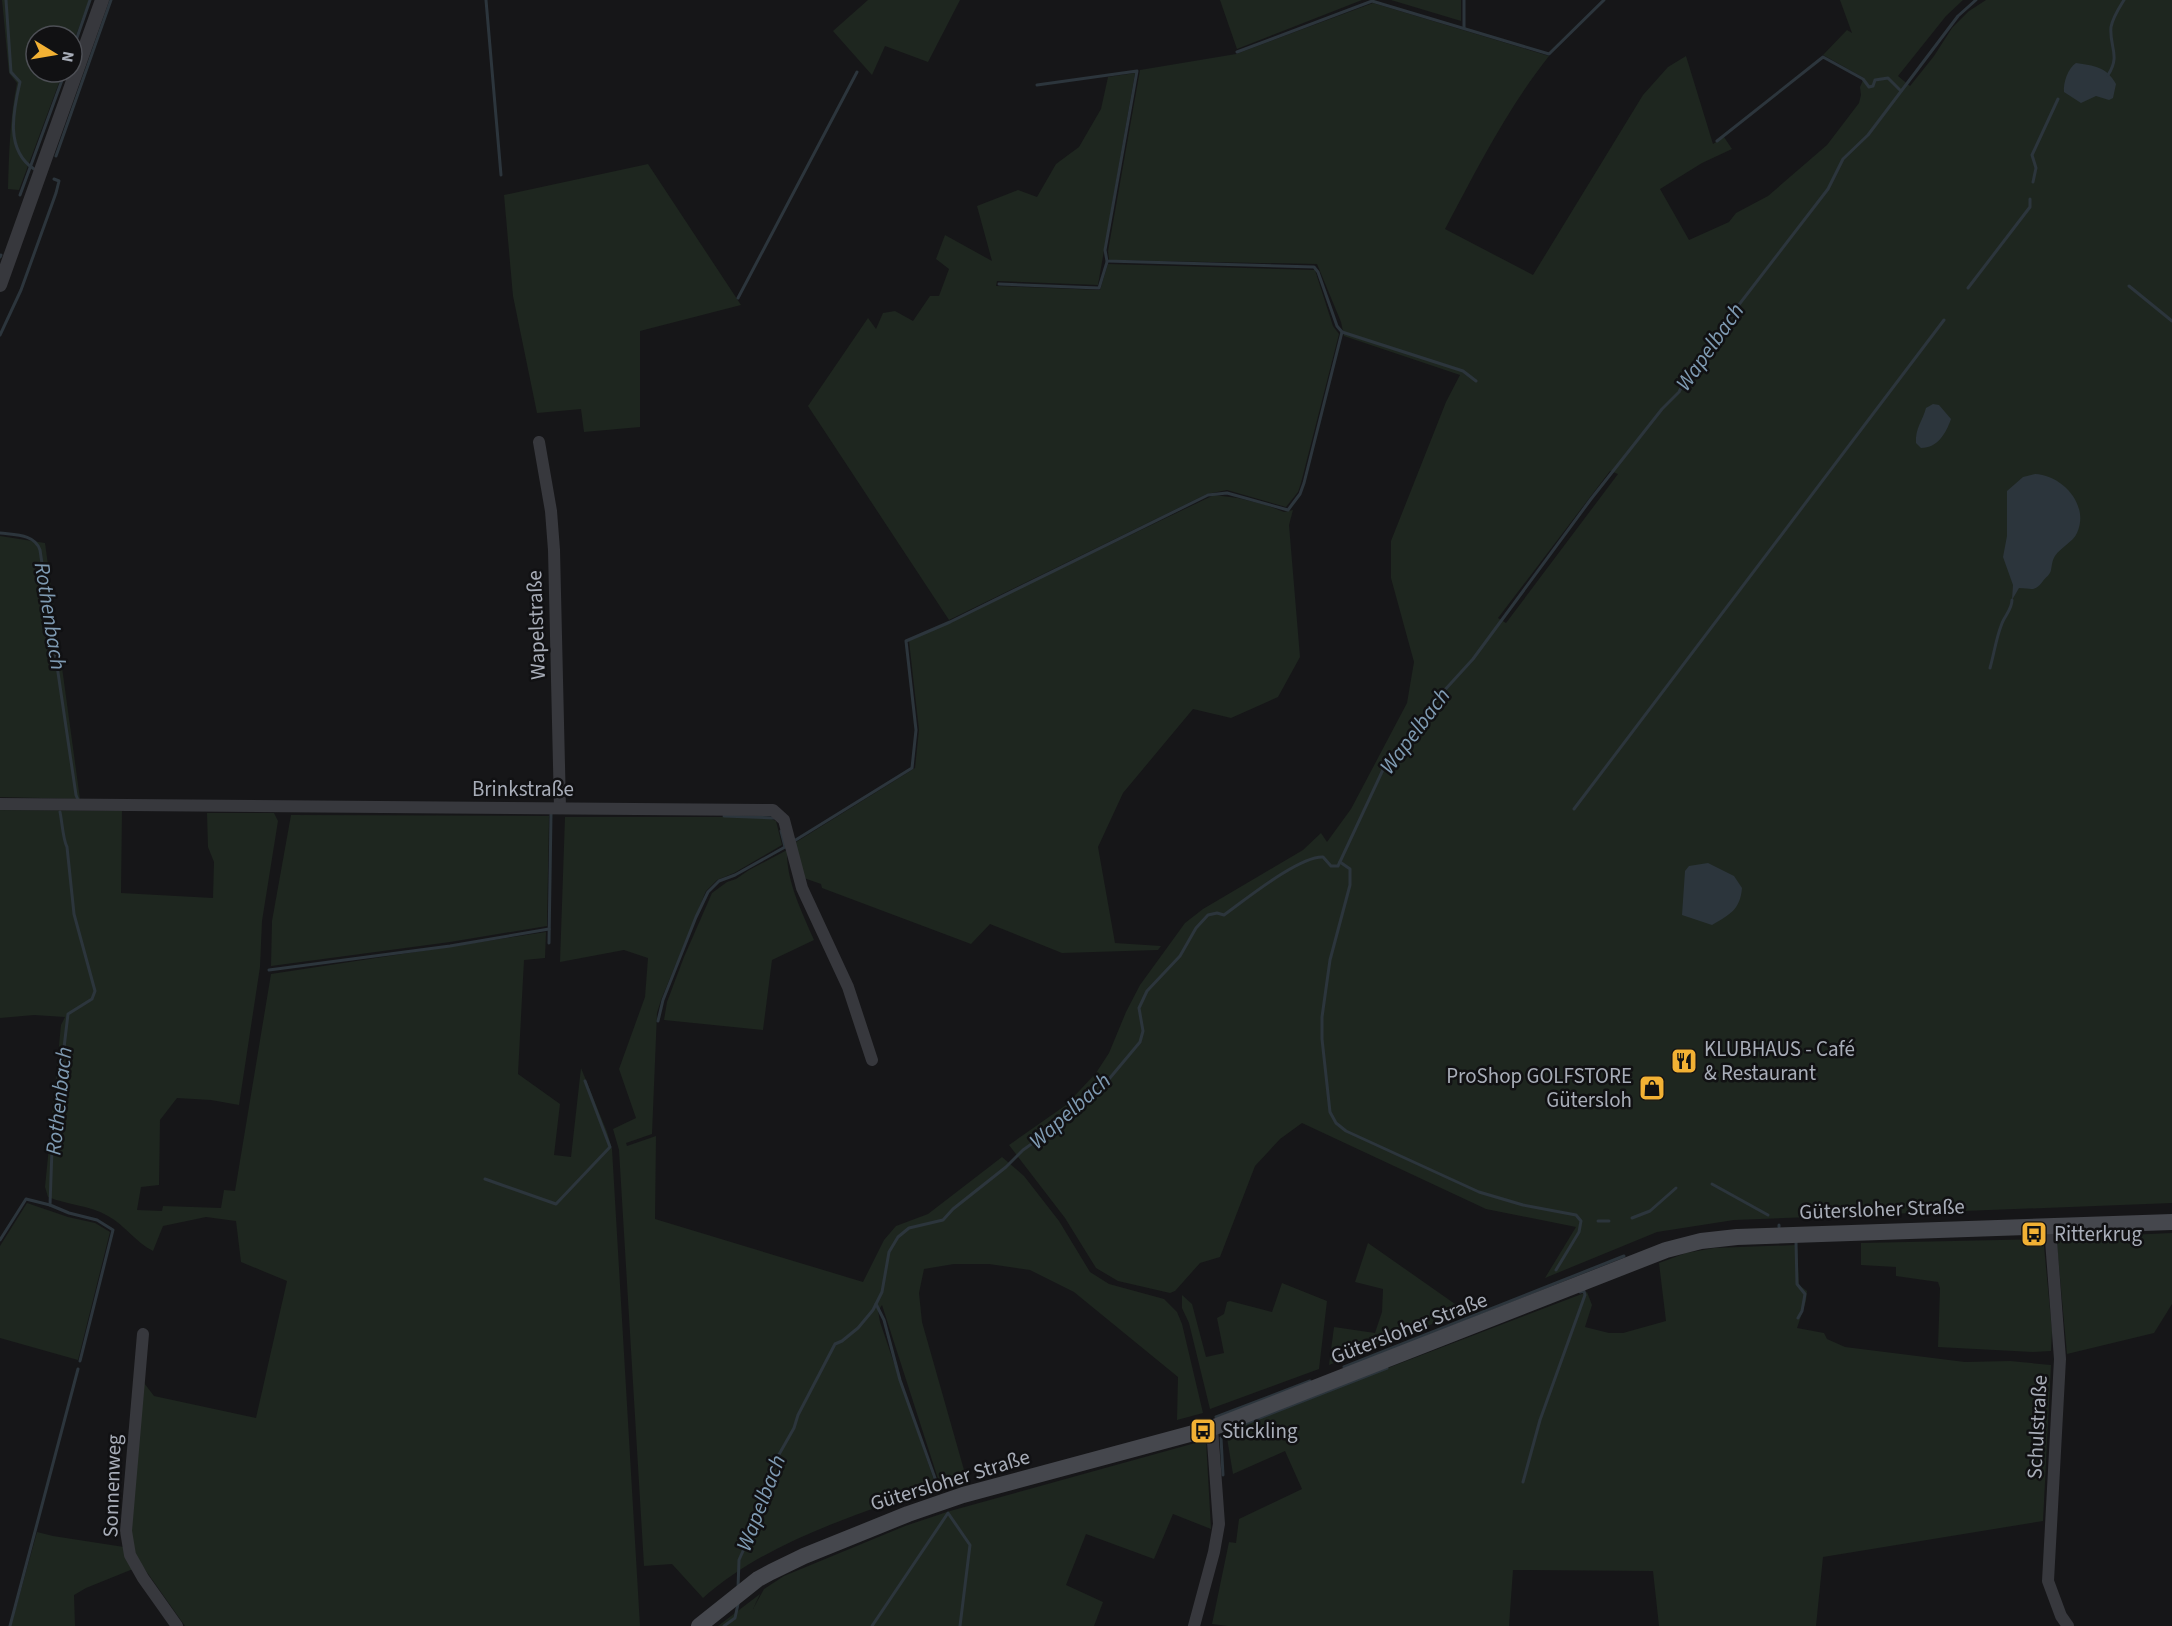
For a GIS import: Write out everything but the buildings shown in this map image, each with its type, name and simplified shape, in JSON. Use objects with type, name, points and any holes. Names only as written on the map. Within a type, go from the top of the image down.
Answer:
[{"type":"main road","name":"Gütersloher Straße","points":[[699,1626],[758,1579],[804,1556],[908,1514],[963,1496],[1212,1428],[1666,1250],[1701,1240],[1831,1233],[2172,1222]]},
{"type":"street","points":[[0,285],[102,0]]},
{"type":"street","name":"Wapelstraße","points":[[539,442],[551,511],[554,550],[560,808]]},
{"type":"street","name":"Brinkstraße","points":[[0,804],[773,810],[779,813],[784,820],[802,888],[848,987],[873,1060]]},
{"type":"street","name":"Schulstraße","points":[[2050,1227],[2060,1359],[2048,1581],[2061,1616],[2068,1626]]},
{"type":"street","name":"Sonnenweg","points":[[143,1334],[126,1531],[130,1555],[177,1626]]},
{"type":"street","points":[[1194,1626],[1214,1552],[1219,1524],[1212,1428]]},
{"type":"shaded area","points":[[2,0],[89,0],[80,24],[24,24],[24,84],[59,84],[19,190],[8,189],[11,122],[17,83],[9,73]]},
{"type":"shaded area","points":[[868,0],[960,0],[928,62],[885,46],[872,75],[833,31]]},
{"type":"shaded area","points":[[1220,0],[1362,0],[1237,49]]},
{"type":"shaded area","points":[[1391,0],[1461,0],[1461,21]]},
{"type":"shaded area","points":[[1840,0],[1963,0],[1946,16],[1898,76],[1910,86],[1934,56],[1952,28],[1969,11],[1986,0],[2172,0],[2172,1203],[1734,1220],[1657,1232],[1545,1278],[1576,1227],[1486,1209],[1302,1123],[1280,1139],[1255,1166],[1220,1257],[1200,1263],[1175,1291],[1170,1293],[1118,1281],[1096,1268],[1065,1218],[1009,1145],[1066,1105],[1096,1073],[1109,1053],[1140,985],[1185,923],[1203,909],[1303,850],[1321,833],[1327,842],[1351,809],[1407,703],[1414,662],[1391,578],[1391,541],[1446,402],[1460,375],[1344,336],[1341,322],[1317,264],[1109,260],[1108,251],[1140,70],[1236,54],[1373,3],[1549,56],[1506,118],[1445,229],[1533,275],[1643,95],[1668,67],[1686,56],[1713,144],[1724,137],[1732,149],[1702,163],[1660,189],[1689,240],[1729,222],[1736,213],[1768,196],[1827,145],[1859,103],[1860,87],[1864,78],[1823,55],[1847,30],[1852,33]],"holes":[[[1610,471],[1618,474],[1506,623],[1498,618]]]},
{"type":"shaded area","points":[[2076,63],[2104,70],[2116,84],[2113,98],[2109,100],[2096,96],[2081,103],[2064,92],[2067,76]]},
{"type":"shaded area","points":[[1135,73],[1098,285],[997,281],[996,286],[1100,290],[1108,264],[1315,270],[1333,326],[1339,334],[1298,492],[1286,507],[1227,490],[1207,494],[949,620],[808,406],[868,318],[876,329],[883,313],[895,311],[913,321],[930,296],[939,296],[949,269],[936,259],[945,235],[992,261],[977,206],[1018,190],[1037,197],[1056,164],[1079,147],[1101,109],[1108,77]]},
{"type":"shaded area","points":[[648,164],[741,305],[640,331],[640,427],[584,432],[581,409],[537,413],[513,296],[504,195]]},
{"type":"shaded area","points":[[1933,404],[1939,405],[1951,419],[1937,443],[1921,448],[1916,443],[1917,433],[1926,408]]},
{"type":"shaded area","points":[[2035,474],[2055,480],[2071,493],[2077,502],[2080,522],[2075,536],[2055,556],[2048,576],[2035,588],[2019,588],[2012,600],[2013,585],[2003,557],[2007,536],[2007,491],[2023,477]]},
{"type":"shaded area","points":[[1214,495],[1238,498],[1284,512],[1293,510],[1289,525],[1300,657],[1278,697],[1231,718],[1193,709],[1123,793],[1098,847],[1115,943],[1161,946],[1158,950],[1062,953],[990,924],[971,944],[822,888],[821,884],[801,877],[793,844],[915,768],[919,730],[909,641]]},
{"type":"shaded area","points":[[0,536],[45,543],[80,799],[0,797]]},
{"type":"shaded area","points":[[0,810],[122,811],[121,893],[213,898],[214,862],[208,847],[207,813],[274,813],[278,821],[262,921],[260,967],[239,1105],[211,1100],[177,1098],[160,1120],[159,1185],[141,1187],[137,1210],[162,1211],[163,1206],[221,1208],[224,1190],[235,1191],[271,974],[546,932],[545,958],[524,960],[518,1074],[560,1104],[554,1155],[571,1157],[581,1068],[612,1149],[640,1626],[185,1626],[134,1554],[130,1529],[141,1379],[154,1396],[256,1418],[287,1281],[241,1262],[236,1221],[206,1217],[163,1226],[153,1251],[108,1216],[48,1197],[45,1187],[61,1025],[65,1017],[34,1015],[0,1018]]},
{"type":"shaded area","points":[[291,815],[549,816],[547,926],[450,942],[271,966],[272,921]]},
{"type":"shaded area","points":[[565,817],[767,817],[776,821],[782,845],[734,873],[717,880],[706,891],[661,1000],[657,1013],[652,1134],[626,1143],[627,1146],[656,1136],[655,1219],[863,1282],[884,1240],[896,1226],[928,1214],[1002,1157],[1024,1176],[1059,1221],[1090,1272],[1109,1284],[1164,1299],[1177,1312],[1182,1324],[1203,1413],[1177,1420],[1178,1377],[1074,1292],[1030,1270],[989,1264],[954,1264],[924,1269],[919,1293],[922,1322],[966,1477],[940,1485],[882,1305],[878,1311],[880,1322],[936,1486],[844,1519],[784,1545],[756,1560],[703,1598],[672,1564],[644,1566],[619,1150],[613,1129],[636,1118],[619,1069],[645,997],[648,958],[624,950],[560,962]]},
{"type":"shaded area","points":[[787,850],[792,885],[814,940],[772,960],[763,1030],[664,1020],[667,1002],[684,957],[712,893],[727,882]]},
{"type":"shaded area","points":[[1708,863],[1734,876],[1742,888],[1736,906],[1729,914],[1712,925],[1682,915],[1685,871],[1689,866]]},
{"type":"shaded area","points":[[27,1203],[68,1217],[95,1223],[110,1232],[78,1360],[0,1338],[0,1246]]},
{"type":"shaded area","points":[[2172,1233],[2172,1304],[2154,1333],[2067,1354],[2057,1245],[2061,1238]]},
{"type":"shaded area","points":[[2040,1239],[2044,1246],[2052,1331],[2051,1351],[1938,1347],[1940,1288],[1938,1282],[1896,1276],[1896,1267],[1861,1265],[1861,1243]]},
{"type":"shaded area","points":[[1368,1243],[1465,1311],[1329,1365],[1334,1327],[1375,1333],[1382,1312],[1383,1289],[1355,1282]]},
{"type":"shaded area","points":[[1797,1245],[1799,1285],[1807,1291],[1797,1328],[1824,1333],[1827,1339],[1845,1347],[1965,1362],[2010,1361],[2051,1365],[2043,1521],[1823,1557],[1816,1626],[1659,1626],[1653,1571],[1513,1570],[1509,1626],[1228,1626],[1212,1624],[1229,1542],[1236,1543],[1239,1519],[1302,1489],[1285,1451],[1233,1474],[1227,1438],[1233,1427],[1587,1292],[1592,1305],[1585,1327],[1609,1333],[1623,1333],[1666,1321],[1659,1263],[1686,1253],[1714,1248]]},
{"type":"shaded area","points":[[1282,1283],[1327,1301],[1319,1369],[1210,1409],[1189,1323],[1182,1308],[1182,1295],[1192,1304],[1206,1357],[1224,1353],[1217,1318],[1224,1314],[1227,1302],[1272,1312]]},
{"type":"shaded area","points":[[1206,1440],[1211,1529],[1173,1514],[1154,1559],[1086,1534],[1066,1585],[1103,1602],[1094,1626],[718,1626],[760,1594],[753,1609],[764,1589],[784,1576],[905,1526],[950,1511]]},
{"type":"shaded area","points":[[37,1532],[124,1547],[133,1569],[74,1595],[75,1626],[11,1626]]},
{"type":"waterway","points":[[6,0],[11,72],[20,82],[15,106],[15,141],[25,161],[34,169]]},
{"type":"waterway","points":[[82,24],[90,0]]},
{"type":"waterway","points":[[56,156],[111,0]]},
{"type":"waterway","points":[[486,0],[501,175]]},
{"type":"waterway","points":[[1464,0],[1464,28]]},
{"type":"waterway","points":[[1237,52],[1372,1],[1549,54],[1604,0]]},
{"type":"waterway","name":"Wapelbach","points":[[738,1588],[739,1560],[759,1515],[769,1472],[794,1428],[798,1415],[835,1344],[858,1328],[873,1310],[882,1292],[889,1252],[898,1237],[909,1228],[943,1220],[1023,1150],[1064,1121],[1099,1091],[1140,1042],[1143,1031],[1139,1008],[1147,991],[1180,956],[1196,928],[1208,915],[1217,913],[1224,915],[1272,880],[1313,859],[1323,857],[1331,866],[1338,866],[1388,759],[1401,752],[1419,728],[1432,704],[1473,659],[1591,499],[1662,409],[1679,392],[1691,367],[1828,189],[1843,159],[1868,135],[1958,16],[1976,0]]},
{"type":"waterway","points":[[2108,75],[2114,62],[2111,27],[2124,0]]},
{"type":"waterway","points":[[1717,141],[1823,57],[1863,79],[1869,87],[1873,86],[1875,80],[1888,78],[1901,91]]},
{"type":"waterway","points":[[1037,85],[1137,71],[1105,250],[1107,261],[1314,267],[1318,272],[1337,326],[1342,332],[1463,371],[1476,381]]},
{"type":"waterway","points":[[738,298],[857,72]]},
{"type":"waterway","points":[[20,195],[61,84]]},
{"type":"waterway","points":[[2033,182],[2036,168],[2032,155],[2058,99]]},
{"type":"waterway","name":"Rothenbach","points":[[0,335],[21,290],[56,193],[59,181],[54,179]]},
{"type":"waterway","points":[[1968,288],[2030,207],[2030,199]]},
{"type":"waterway","points":[[999,284],[1099,288],[1107,262]]},
{"type":"waterway","points":[[2129,286],[2172,321]]},
{"type":"waterway","points":[[1574,809],[1944,320]]},
{"type":"waterway","points":[[794,841],[912,768],[916,730],[906,641],[950,622],[1208,495],[1227,493],[1288,510],[1300,494],[1304,483],[1342,332]]},
{"type":"waterway","name":"Rothenbach","points":[[0,533],[29,538],[40,550],[78,800]]},
{"type":"waterway","points":[[1990,668],[1999,631],[2012,600]]},
{"type":"waterway","name":"Rothenbach","points":[[60,812],[67,847],[74,914],[95,991],[92,999],[68,1014],[52,1149],[50,1205],[69,1213],[97,1220],[113,1230],[80,1361]]},
{"type":"waterway","points":[[549,943],[551,814]]},
{"type":"waterway","points":[[724,816],[774,818]]},
{"type":"waterway","points":[[781,831],[785,847]]},
{"type":"waterway","points":[[658,1021],[663,1000],[708,892],[719,881],[735,875],[785,847]]},
{"type":"waterway","points":[[1340,862],[1350,869],[1350,885],[1330,960],[1322,1017],[1322,1039],[1330,1112],[1336,1123],[1346,1131],[1479,1192],[1523,1205],[1576,1215],[1581,1221],[1579,1232],[1556,1270]]},
{"type":"waterway","points":[[269,970],[450,946],[549,929]]},
{"type":"waterway","points":[[485,1179],[556,1204],[610,1147],[585,1081]]},
{"type":"waterway","points":[[1712,1184],[1768,1215]]},
{"type":"waterway","points":[[1632,1218],[1650,1211],[1676,1188]]},
{"type":"waterway","points":[[0,1240],[26,1199],[50,1205]]},
{"type":"waterway","points":[[1598,1221],[1609,1221]]},
{"type":"waterway","points":[[1796,1242],[1797,1284],[1805,1294],[1802,1311],[1798,1318]]},
{"type":"waterway","points":[[1344,1367],[1624,1256]]},
{"type":"waterway","points":[[1523,1482],[1540,1420],[1585,1295],[1584,1291],[1580,1292]]},
{"type":"waterway","points":[[876,1304],[884,1320],[900,1380],[936,1481]]},
{"type":"waterway","points":[[1223,1475],[1221,1438],[1224,1432],[1387,1368]]},
{"type":"waterway","points":[[10,1626],[78,1369]]},
{"type":"waterway","points":[[1216,1417],[1310,1381]]},
{"type":"waterway","points":[[872,1626],[948,1513],[970,1545],[960,1626]]},
{"type":"waterway","name":"Wapelbach","points":[[724,1626],[735,1618],[738,1604]]},
{"type":"place","name":"KLUBHAUS - Café & Restaurant","points":[[1684,1061]]},
{"type":"place","name":"ProShop GOLFSTORE Gütersloh","points":[[1652,1088]]},
{"type":"place","name":"Ritterkrug","points":[[2034,1234]]},
{"type":"place","name":"Stickling","points":[[1203,1431]]}]
